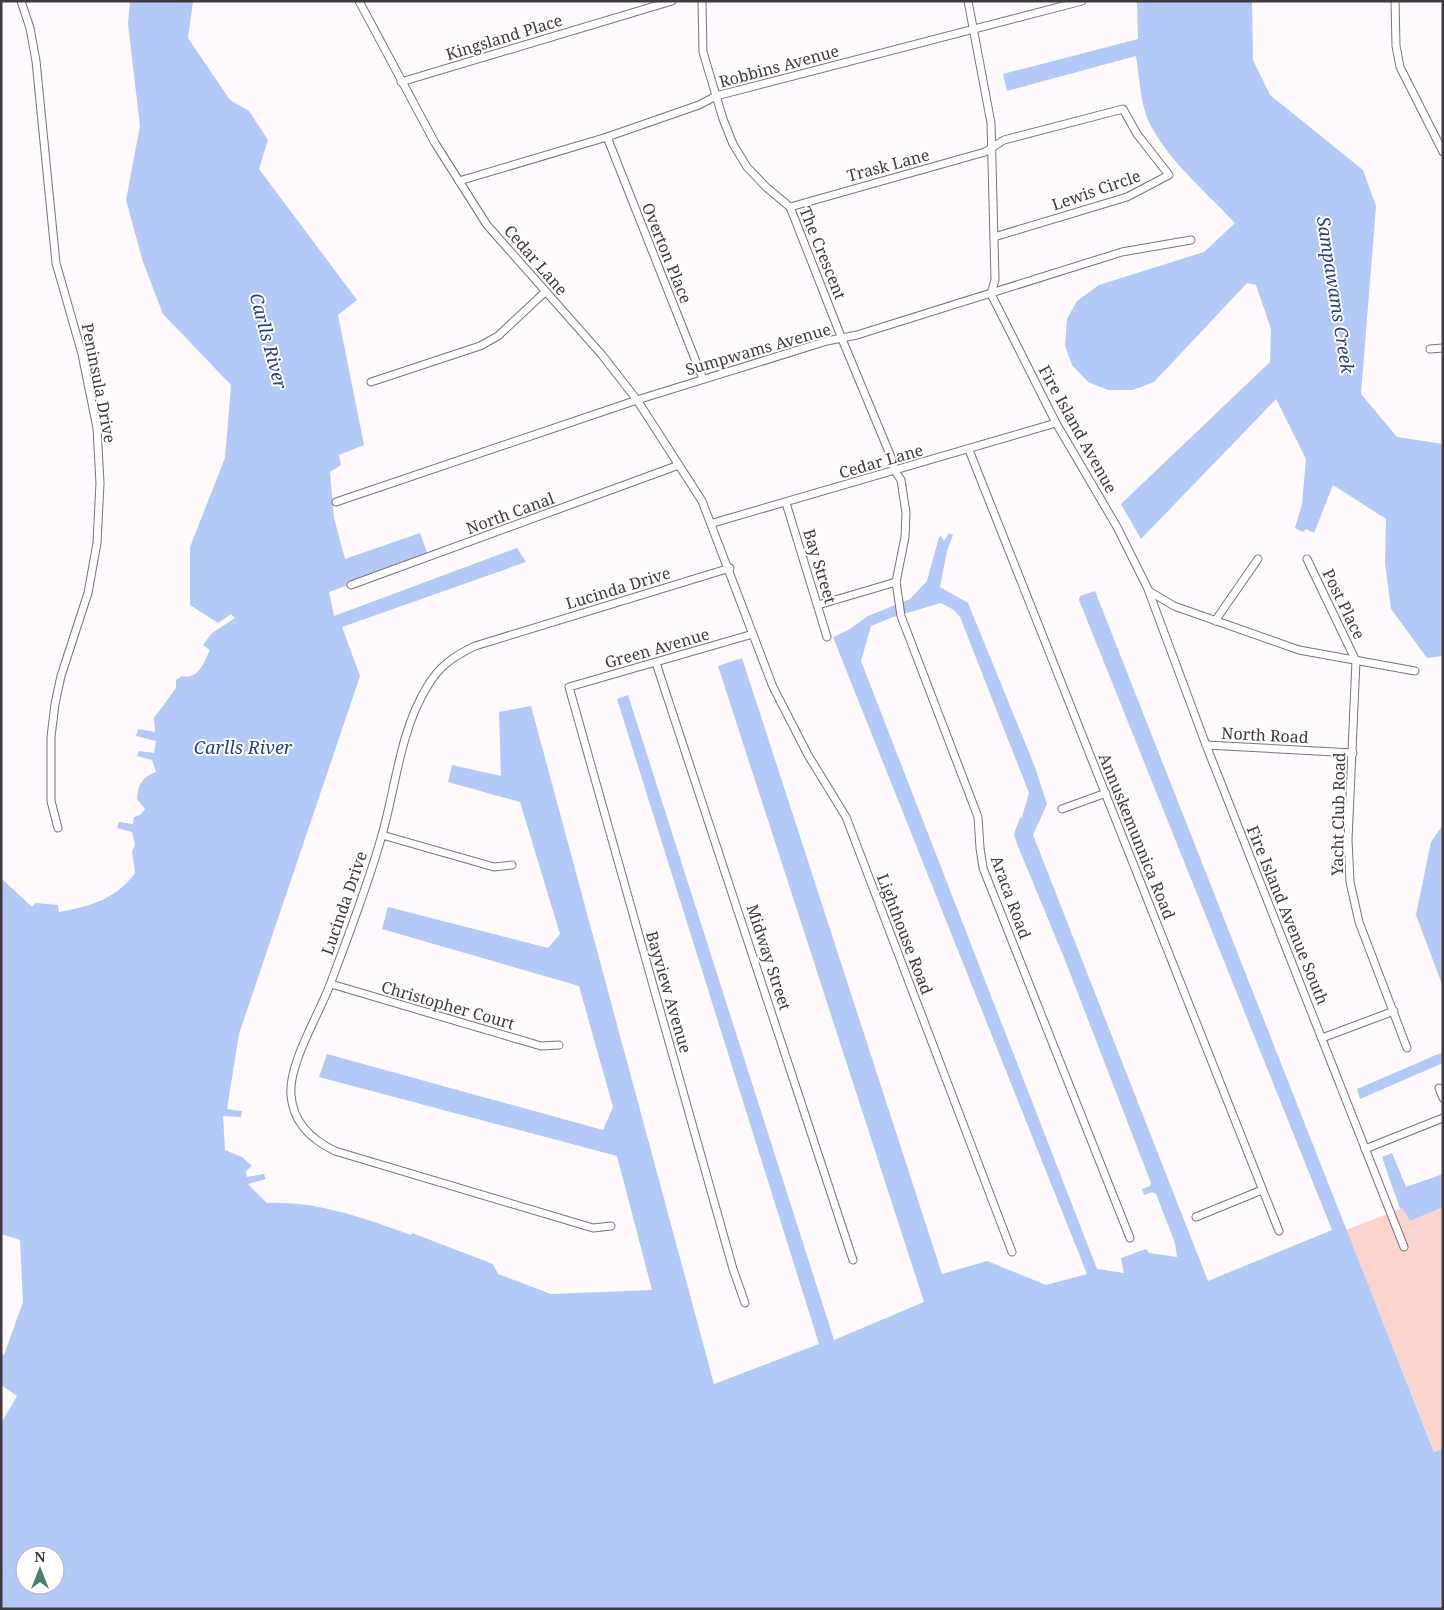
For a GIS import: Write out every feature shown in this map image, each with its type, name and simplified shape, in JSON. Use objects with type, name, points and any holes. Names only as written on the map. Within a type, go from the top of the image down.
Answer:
[{"type":"street","name":"Peninsula Drive","points":[[21,1],[30,28],[36,61],[56,263],[82,354],[97,428],[100,483],[97,543],[88,593],[61,676],[54,712],[51,737],[51,802],[58,828]]},
{"type":"street","name":"Cedar Lane","points":[[359,1],[435,143],[486,225],[602,355],[637,400],[702,501],[713,523],[753,634]]},
{"type":"street","name":"Kingsland Place","points":[[401,82],[672,1]]},
{"type":"street","name":"The Crescent","points":[[702,1],[703,52],[733,144],[747,167],[790,207],[895,471]]},
{"type":"street","points":[[968,1],[990,123],[992,147],[996,280],[991,294]]},
{"type":"street","name":"Robbins Avenue","points":[[459,181],[606,137],[699,105],[716,96],[973,30],[1054,5],[1082,1]]},
{"type":"street","points":[[1395,1],[1396,46],[1400,67],[1443,152]]},
{"type":"street","name":"Lewis Circle","points":[[992,147],[1004,140],[1123,109],[1138,134],[1169,175],[1127,197],[994,237]]},
{"type":"street","name":"Overton Place","points":[[606,137],[703,379]]},
{"type":"street","name":"Trask Lane","points":[[790,207],[985,152],[992,147]]},
{"type":"street","name":"Sumpwams Avenue","points":[[336,502],[637,400],[827,341],[842,339],[1122,252],[1192,240]]},
{"type":"street","points":[[372,382],[480,346],[498,336],[545,292]]},
{"type":"street","name":"Fire Island Avenue","points":[[991,294],[1056,423],[1117,526],[1149,591]]},
{"type":"street","points":[[1430,348],[1443,348]]},
{"type":"street","name":"Cedar Lane","points":[[713,523],[1056,423]]},
{"type":"street","name":"Annuskemunnica Road","points":[[968,450],[1279,1231]]},
{"type":"street","name":"North Canal","points":[[350,585],[679,465]]},
{"type":"street","name":"Araca Road","points":[[895,471],[901,480],[906,513],[905,537],[896,582],[901,616],[978,817],[980,848],[984,868],[1130,1238]]},
{"type":"street","name":"Bay Street","points":[[786,503],[827,637]]},
{"type":"street","points":[[1215,621],[1258,560]]},
{"type":"street","name":"Post Place","points":[[1307,560],[1356,661]]},
{"type":"street","name":"Lucinda Drive","points":[[611,1226],[593,1228],[335,1151],[317,1143],[304,1129],[294,1112],[291,1094],[292,1077],[330,984],[382,836],[404,743],[415,711],[431,681],[453,656],[475,646],[730,568]]},
{"type":"street","points":[[818,605],[896,582]]},
{"type":"street","points":[[1149,591],[1174,606],[1300,650],[1415,671]]},
{"type":"street","name":"Fire Island Avenue South","points":[[1149,591],[1206,745],[1404,1247]]},
{"type":"street","name":"Green Avenue","points":[[569,687],[753,634]]},
{"type":"street","name":"Lighthouse Road","points":[[753,634],[773,687],[846,818],[1012,1252]]},
{"type":"street","name":"Yacht Club Road","points":[[1356,661],[1348,840],[1350,882],[1359,922],[1407,1048]]},
{"type":"street","name":"Midway Street","points":[[656,663],[853,1260]]},
{"type":"street","name":"Bayview Avenue","points":[[569,687],[733,1269],[746,1303]]},
{"type":"street","name":"North Road","points":[[1206,745],[1353,753]]},
{"type":"street","points":[[1062,809],[1106,793]]},
{"type":"street","points":[[382,836],[494,866],[512,866]]},
{"type":"street","name":"Christopher Court","points":[[330,984],[541,1046],[559,1045]]},
{"type":"street","points":[[1322,1038],[1394,1011]]},
{"type":"street","points":[[1439,1088],[1443,1098]]},
{"type":"street","points":[[1365,1149],[1443,1118]]},
{"type":"street","points":[[1196,1217],[1262,1190]]},
{"type":"shaded area","points":[[1443,1207],[1443,1449],[1435,1453],[1346,1230],[1402,1208],[1410,1221]]},
{"type":"water","name":"Carlls River","points":[[130,1],[193,1],[188,38],[230,100],[249,111],[268,140],[259,169],[357,300],[338,315],[364,445],[339,455],[341,465],[330,472],[334,518],[345,559],[420,533],[428,555],[329,592],[334,616],[517,548],[526,562],[342,627],[360,676],[239,1034],[227,1109],[242,1111],[241,1117],[223,1116],[225,1150],[242,1157],[252,1166],[246,1171],[247,1177],[264,1174],[266,1179],[248,1184],[267,1203],[286,1203],[322,1208],[358,1217],[411,1235],[412,1233],[493,1264],[498,1274],[551,1294],[652,1290],[617,1156],[319,1077],[327,1054],[603,1130],[613,1107],[579,986],[382,929],[388,907],[548,948],[560,934],[520,802],[448,782],[452,765],[501,776],[499,712],[531,706],[714,1384],[819,1344],[617,699],[628,695],[834,1340],[924,1302],[718,666],[742,658],[942,1274],[987,1261],[1046,1285],[1087,1274],[833,637],[850,629],[868,616],[910,599],[927,581],[939,537],[941,536],[944,541],[949,533],[953,535],[947,551],[940,587],[968,603],[1035,767],[1047,804],[1033,835],[1208,1281],[1332,1230],[1079,600],[1080,596],[1095,591],[1434,1452],[1443,1449],[1443,1609],[1,1609],[1,1423],[17,1396],[1,1385],[1,1354],[4,1355],[23,1302],[20,1240],[1,1234],[1,878],[32,907],[36,903],[58,905],[59,912],[101,900],[119,890],[127,882],[135,873],[132,851],[135,845],[132,832],[117,828],[119,822],[133,824],[134,817],[140,815],[145,809],[137,799],[138,790],[144,779],[156,772],[152,760],[137,756],[139,751],[154,753],[156,741],[136,736],[138,729],[155,732],[154,718],[176,688],[176,680],[182,676],[188,677],[197,673],[210,650],[203,645],[212,633],[235,618],[231,614],[218,623],[190,605],[190,547],[225,458],[231,385],[163,314],[143,262],[126,200],[140,126],[128,24]],"holes":[[[941,603],[954,610],[960,617],[1029,793],[1022,817],[1014,834],[1017,844],[1065,960],[1151,1183],[1150,1186],[1142,1189],[1144,1195],[1152,1192],[1156,1194],[1175,1243],[1177,1257],[1149,1253],[1146,1249],[1121,1258],[1124,1273],[1097,1269],[861,661],[871,626],[893,617]]]},
{"type":"water","name":"Sampawams Creek","points":[[1137,1],[1252,1],[1253,60],[1270,95],[1363,170],[1376,206],[1361,394],[1397,437],[1443,444],[1443,656],[1427,658],[1391,609],[1385,563],[1386,519],[1333,485],[1314,533],[1306,529],[1303,532],[1295,528],[1302,504],[1306,459],[1276,399],[1141,539],[1121,504],[1270,362],[1271,329],[1256,285],[1247,283],[1154,382],[1133,390],[1108,390],[1088,382],[1072,365],[1065,346],[1067,319],[1077,301],[1099,285],[1204,252],[1235,223],[1180,166],[1152,128],[1143,102],[1136,56],[1007,91],[1003,74],[1138,39]]},
{"type":"water","points":[[1443,825],[1443,987],[1416,915],[1431,842]]},
{"type":"water","points":[[1443,1052],[1443,1063],[1360,1099],[1357,1089]]},
{"type":"water","points":[[1392,1153],[1406,1187],[1443,1174],[1443,1207],[1410,1221],[1402,1208],[1400,1209],[1382,1157]]}]
